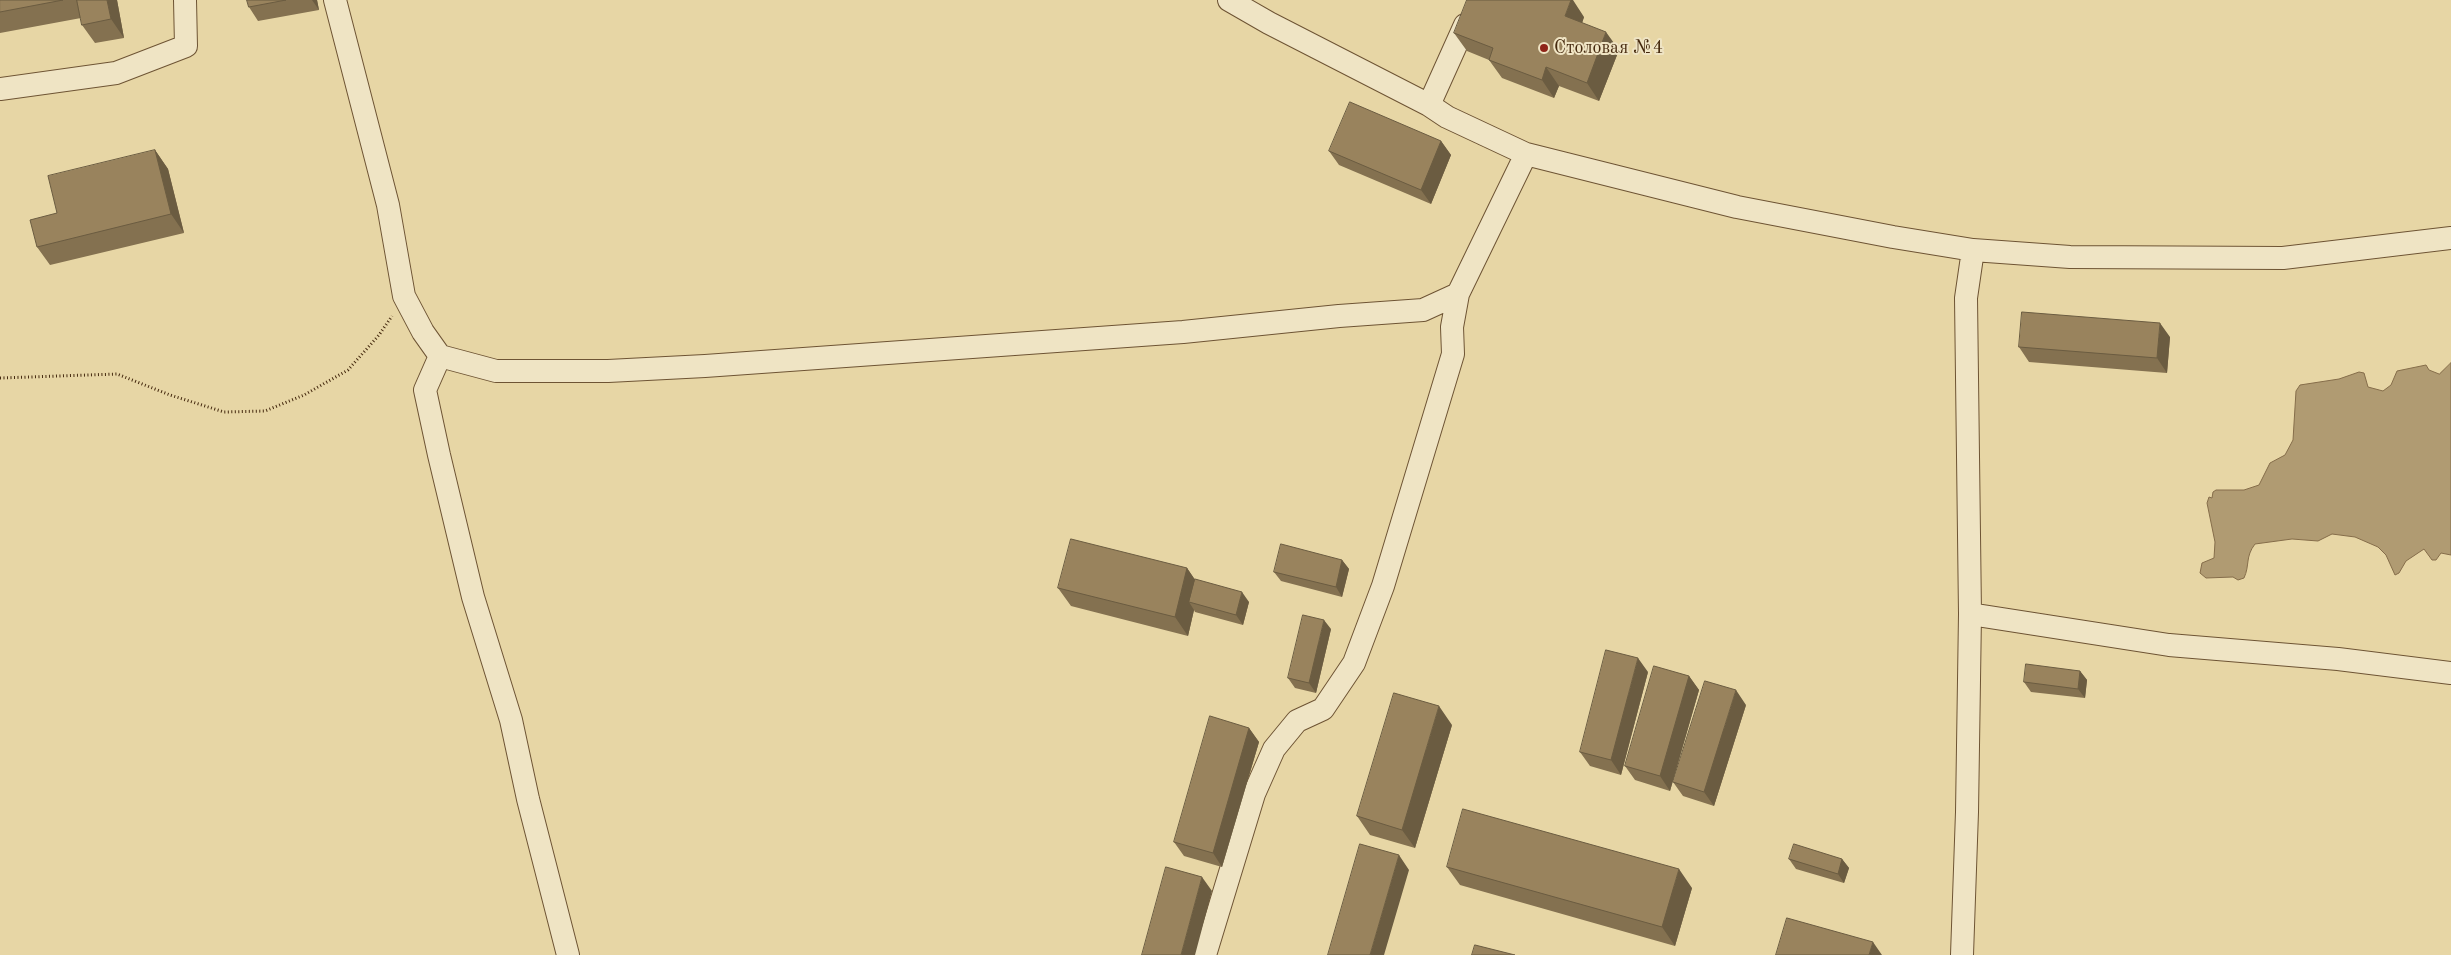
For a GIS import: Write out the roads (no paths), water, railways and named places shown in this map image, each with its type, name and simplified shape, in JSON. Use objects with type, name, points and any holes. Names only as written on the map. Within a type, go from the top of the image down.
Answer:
[{"type":"street","points":[[0,89],[116,72],[186,46],[185,0]]},
{"type":"street","points":[[335,0],[388,205],[404,296],[423,332],[440,356],[496,371],[608,370],[705,366],[1183,332],[1339,316],[1423,310],[1458,294]]},
{"type":"street","points":[[1229,0],[1429,105],[1447,117],[1526,154],[1737,207],[1884,236],[1972,250],[2070,257],[2283,258],[2451,238]]},
{"type":"street","points":[[1429,105],[1465,25]]},
{"type":"street","points":[[1205,955],[1254,794],[1274,749],[1297,721],[1323,709],[1354,663],[1380,595],[1453,354],[1452,328],[1458,294],[1526,154]]},
{"type":"street","points":[[1962,955],[1967,812],[1970,614],[1966,298],[1972,250]]},
{"type":"street","points":[[440,356],[425,390],[473,598],[512,720],[528,799],[568,955]]},
{"type":"street","points":[[1970,614],[2169,645],[2338,659],[2451,673]]},
{"type":"place","name":"Столовая №4","points":[[1544,48]]}]
